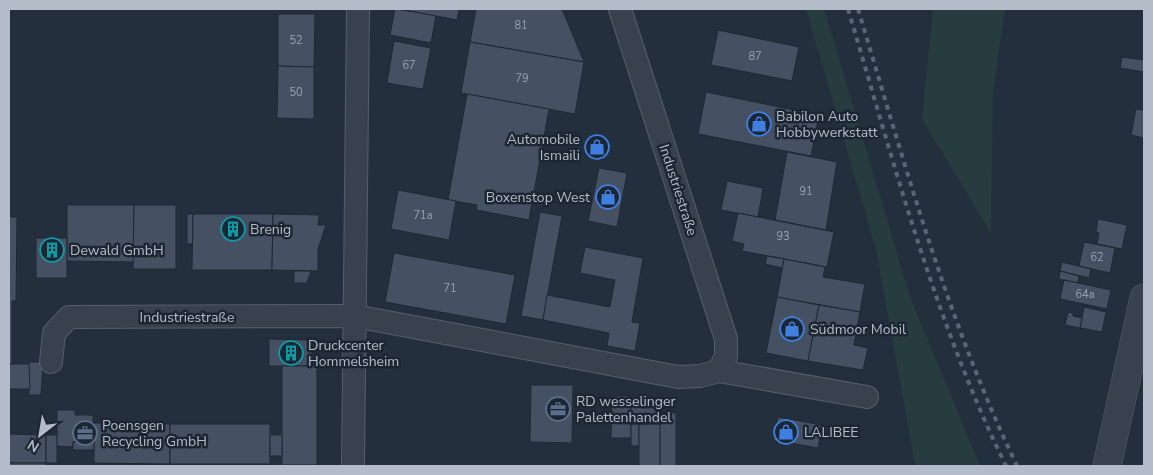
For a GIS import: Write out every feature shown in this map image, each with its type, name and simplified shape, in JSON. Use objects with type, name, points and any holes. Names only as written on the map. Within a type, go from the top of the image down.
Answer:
[{"type":"street","points":[[353,466],[358,9]]},
{"type":"street","name":"Industriestraße","points":[[620,9],[726,339],[726,356],[719,371]]},
{"type":"street","points":[[1107,466],[1144,298]]},
{"type":"street","name":"Industriestraße","points":[[50,362],[54,333],[69,317],[355,316],[678,376],[700,376],[719,371],[867,397]]},
{"type":"green space","points":[[806,9],[824,9],[910,297],[980,466],[916,466],[915,464],[876,249]]},
{"type":"green space","points":[[933,9],[1005,9],[993,91],[991,233],[922,119]]},
{"type":"building","points":[[395,9],[436,15],[431,43],[390,35]]},
{"type":"building","points":[[400,9],[459,9],[457,20]]},
{"type":"building","points":[[476,9],[562,9],[584,62],[470,42]]},
{"type":"building","points":[[278,14],[315,14],[314,67],[278,66]]},
{"type":"building","points":[[718,30],[799,47],[792,81],[711,65]]},
{"type":"building","points":[[394,41],[431,48],[423,89],[387,83]]},
{"type":"building","points":[[470,42],[584,62],[575,114],[461,93]]},
{"type":"building","points":[[1122,57],[1144,60],[1144,72],[1120,68]]},
{"type":"building","points":[[278,66],[314,67],[314,119],[277,118]]},
{"type":"building","name":"Babilon Auto Hobbywerkstatt","points":[[706,92],[819,115],[811,156],[698,134]]},
{"type":"building","points":[[467,94],[549,109],[529,220],[476,210],[477,205],[448,200]]},
{"type":"building","points":[[1136,109],[1144,110],[1144,138],[1131,135]]},
{"type":"building","points":[[787,152],[837,162],[826,230],[775,220]]},
{"type":"building","name":"Boxenstop West","points":[[599,168],[627,173],[617,227],[588,221]]},
{"type":"building","points":[[727,181],[763,188],[758,217],[721,210]]},
{"type":"building","points":[[398,190],[456,201],[449,240],[391,229]]},
{"type":"building","points":[[67,205],[134,205],[134,262],[67,261]]},
{"type":"building","points":[[134,205],[176,205],[176,269],[133,269]]},
{"type":"building","points":[[540,212],[562,216],[543,320],[521,316]]},
{"type":"building","points":[[738,213],[834,232],[827,267],[742,251],[744,244],[732,241]]},
{"type":"building","points":[[187,214],[193,214],[193,244],[187,244]]},
{"type":"building","name":"Brenig","points":[[193,214],[273,214],[272,270],[192,270]]},
{"type":"building","points":[[273,214],[319,215],[318,225],[326,225],[318,249],[318,271],[272,270]]},
{"type":"building","points":[[9,217],[17,217],[16,301],[12,301],[12,364],[9,364]]},
{"type":"building","points":[[1098,219],[1127,225],[1122,249],[1097,244],[1099,233],[1096,232]]},
{"type":"building","name":"Dewald GmbH","points":[[36,238],[67,238],[67,278],[36,278]]},
{"type":"building","points":[[1084,242],[1115,248],[1110,273],[1079,266]]},
{"type":"building","points":[[585,247],[643,258],[632,322],[640,323],[635,351],[607,346],[609,333],[543,320],[547,295],[610,307],[615,280],[580,273]]},
{"type":"building","points":[[394,253],[515,275],[506,324],[385,302]]},
{"type":"building","points":[[767,256],[784,259],[782,268],[765,264]]},
{"type":"building","points":[[784,259],[825,267],[823,277],[865,284],[860,312],[777,297]]},
{"type":"building","points":[[1062,262],[1091,269],[1089,278],[1060,271]]},
{"type":"building","points":[[294,271],[311,271],[307,283],[294,283]]},
{"type":"building","points":[[1060,271],[1079,276],[1078,283],[1059,279]]},
{"type":"building","points":[[1064,280],[1111,290],[1107,309],[1060,299]]},
{"type":"building","name":"Südmoor Mobil","points":[[777,297],[819,305],[808,361],[766,353]]},
{"type":"building","points":[[819,305],[860,312],[854,345],[868,348],[863,370],[808,361]]},
{"type":"building","points":[[1084,307],[1106,312],[1102,332],[1080,328]]},
{"type":"building","points":[[1068,312],[1073,313],[1073,316],[1082,318],[1080,328],[1065,325]]},
{"type":"building","name":"Druckcenter Hommelsheim","points":[[269,339],[312,340],[312,366],[269,366]]},
{"type":"building","points":[[29,362],[43,362],[41,395],[29,395]]},
{"type":"building","points":[[9,364],[29,364],[30,389],[9,389]]},
{"type":"building","points":[[282,366],[317,366],[317,465],[282,465]]},
{"type":"building","points":[[531,385],[573,385],[572,443],[530,442]]},
{"type":"building","points":[[612,396],[631,396],[631,438],[611,438]]},
{"type":"building","points":[[631,407],[660,407],[660,424],[631,424]]},
{"type":"building","points":[[57,410],[75,410],[75,415],[93,415],[93,442],[73,442],[73,447],[57,446]]},
{"type":"building","points":[[660,413],[676,413],[676,466],[660,466]]},
{"type":"building","points":[[778,417],[822,425],[818,448],[773,440]]},
{"type":"building","points":[[94,423],[170,424],[170,464],[94,463]]},
{"type":"building","points":[[170,424],[270,424],[270,464],[170,464]]},
{"type":"building","points":[[631,424],[639,424],[639,446],[631,446]]},
{"type":"building","points":[[639,424],[660,424],[660,466],[639,466]]},
{"type":"building","points":[[9,434],[46,435],[46,463],[9,463]]},
{"type":"building","points":[[46,435],[57,435],[57,463],[46,463]]},
{"type":"building","points":[[270,435],[282,435],[282,456],[270,456]]},
{"type":"building","points":[[73,442],[94,442],[94,450],[73,450]]},
{"type":"building","points":[[9,463],[46,463],[46,466],[9,466]]},
{"type":"railway","points":[[848,9],[899,183],[937,298],[958,355],[1006,466]]},
{"type":"railway","points":[[858,9],[948,298],[969,355],[1017,466]]},
{"type":"place","name":"Babilon Auto Hobbywerkstatt","points":[[759,124]]},
{"type":"place","name":"Automobile Ismaili","points":[[597,147]]},
{"type":"place","name":"Boxenstop West","points":[[608,197]]},
{"type":"place","name":"Brenig","points":[[233,229]]},
{"type":"place","name":"Dewald GmbH","points":[[52,250]]},
{"type":"place","name":"Südmoor Mobil","points":[[792,329]]},
{"type":"place","name":"Druckcenter Hommelsheim","points":[[291,353]]},
{"type":"place","name":"RD wesselinger Palettenhandel","points":[[558,409]]},
{"type":"place","name":"LALIBEE","points":[[786,432]]},
{"type":"place","name":"Poensgen Recycling GmbH","points":[[85,433]]}]
